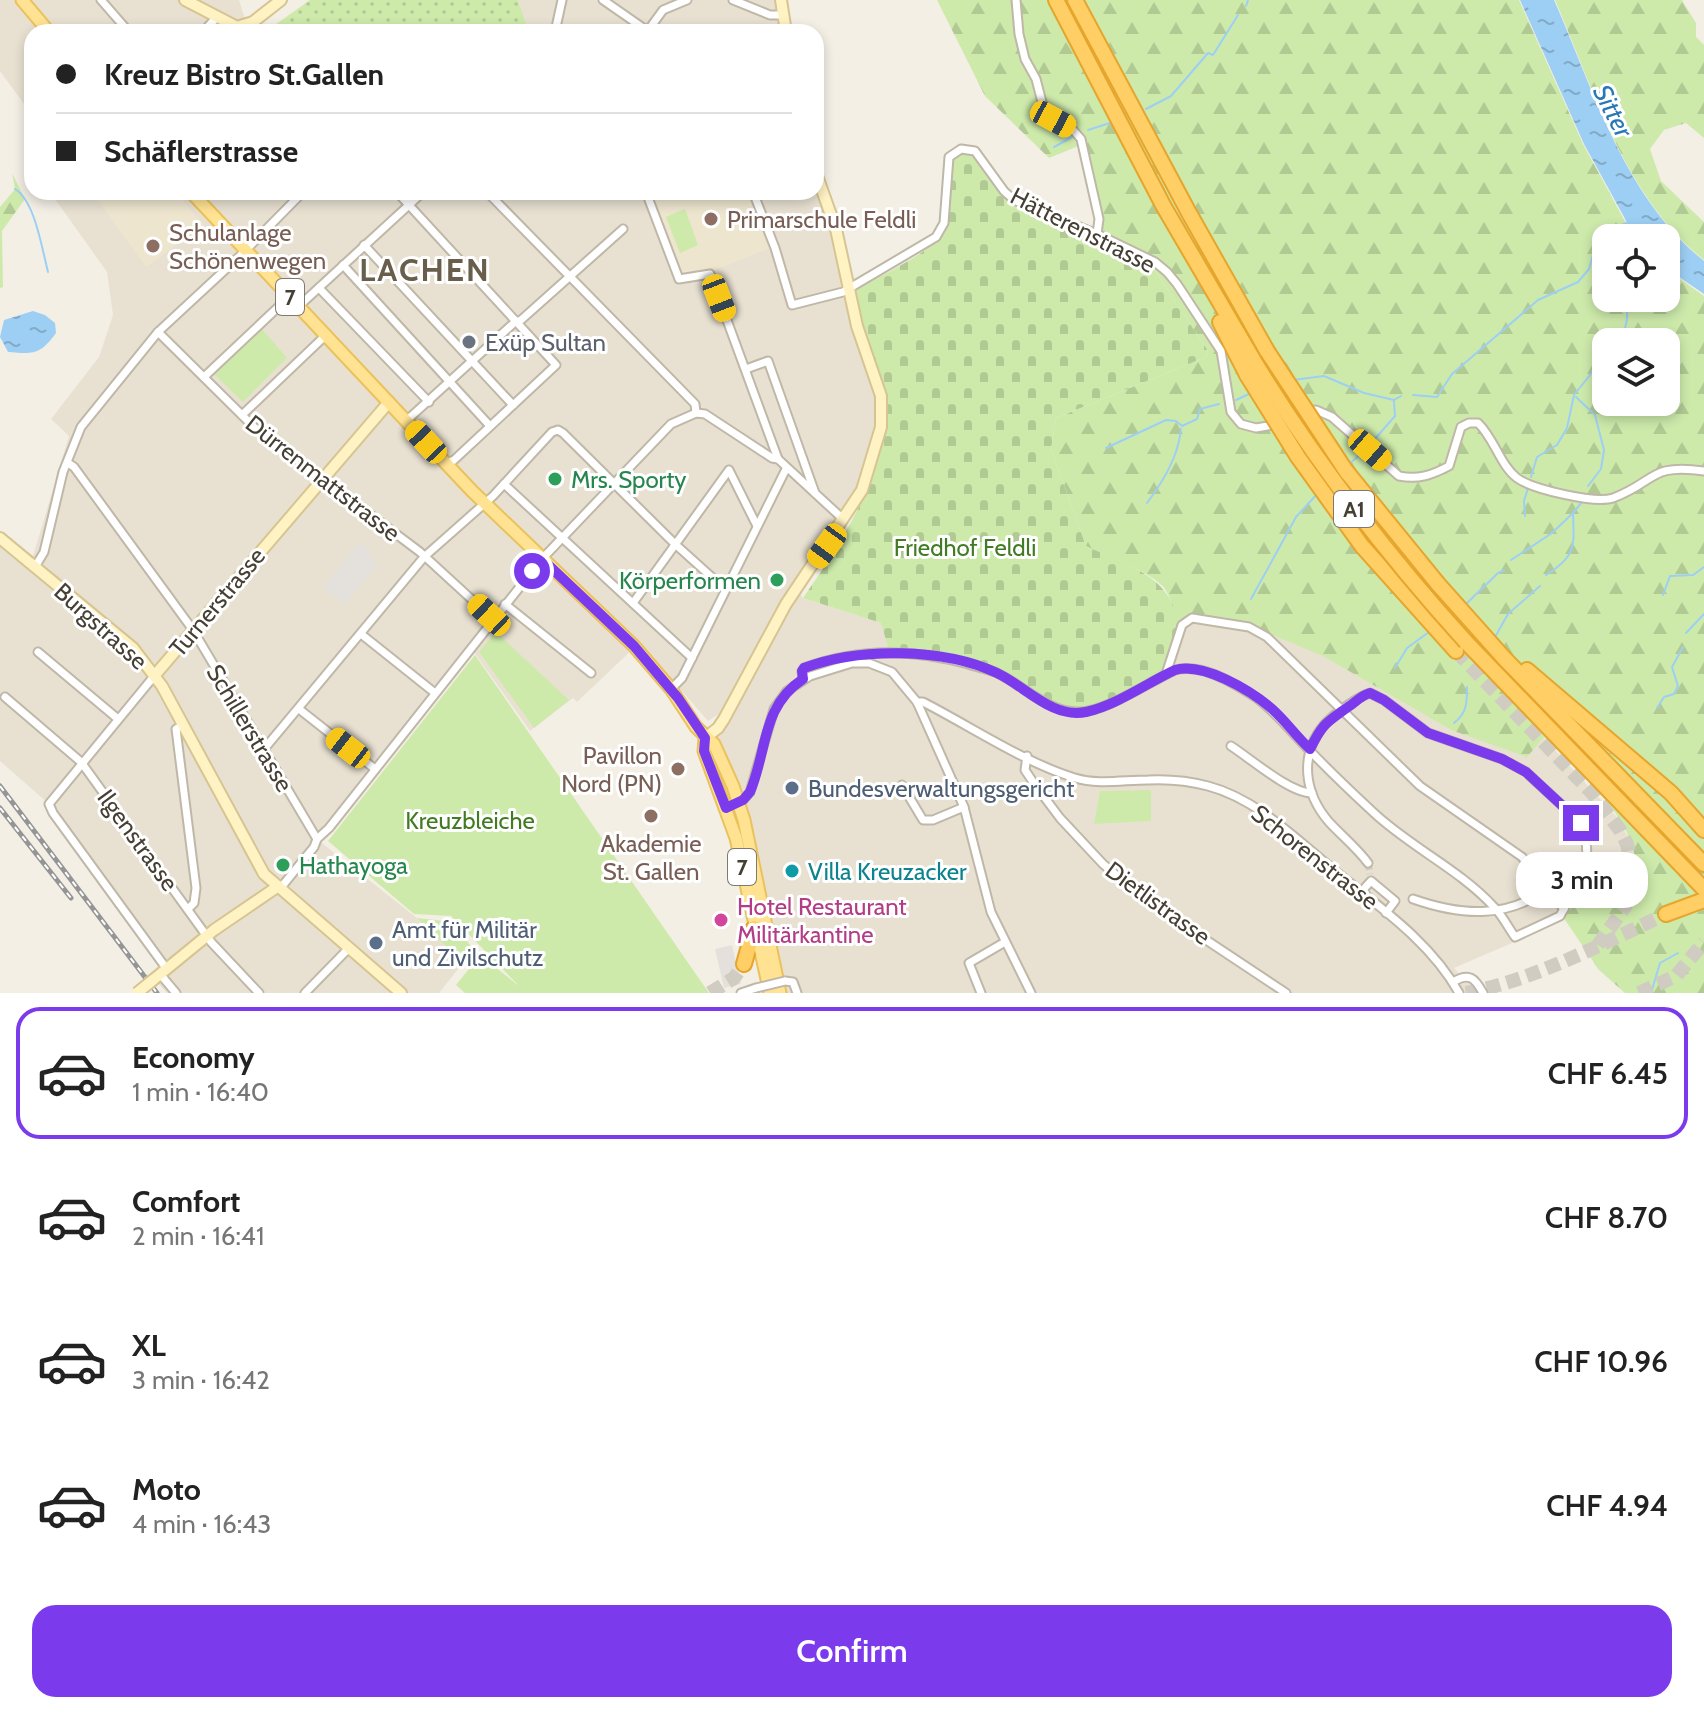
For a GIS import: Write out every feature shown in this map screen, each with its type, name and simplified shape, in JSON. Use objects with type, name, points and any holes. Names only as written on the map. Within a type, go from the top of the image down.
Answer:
[{"type":"highway","name":"A1","points":[[1056,0],[1252,370],[1353,508],[1461,646],[1704,889]]},
{"type":"highway","name":"A1","points":[[1075,0],[1267,351],[1346,471],[1438,584],[1704,864]]},
{"type":"highway","name":"A1","points":[[1506,656],[1671,793],[1704,830]]},
{"type":"highway","points":[[1666,914],[1704,900]]},
{"type":"highway","points":[[744,964],[754,928]]},
{"type":"main road","points":[[22,0],[42,24]]},
{"type":"main road","name":"7","points":[[199,200],[484,503],[634,646],[671,689],[705,738],[714,744],[739,802],[781,987]]},
{"type":"main road","name":"7","points":[[705,738],[704,751],[736,838],[754,928],[781,987]]},
{"type":"street","points":[[101,0],[122,24]]},
{"type":"street","points":[[185,0],[230,24]]},
{"type":"street","points":[[255,24],[281,0]]},
{"type":"street","points":[[557,24],[562,0]]},
{"type":"street","points":[[603,0],[637,24]]},
{"type":"street","points":[[653,24],[663,10],[687,0]]},
{"type":"street","points":[[733,0],[770,15],[784,15]]},
{"type":"street","points":[[781,0],[785,24]]},
{"type":"street","points":[[1016,0],[1025,59],[1036,79],[1043,106],[1053,119],[1074,131],[1081,139],[1099,219],[1097,234]]},
{"type":"street","points":[[210,24],[216,18]]},
{"type":"street","name":"Hätterenstrasse","points":[[848,289],[928,242],[941,231],[948,162],[952,154],[961,149],[978,154],[996,181],[1014,200],[1155,262],[1177,284],[1221,351],[1231,412],[1241,424],[1256,428],[1279,424],[1300,411],[1316,410],[1332,417],[1399,476],[1412,479],[1437,473],[1449,466],[1461,427],[1478,423],[1516,477],[1537,488],[1595,499],[1613,497],[1666,469],[1704,471]]},
{"type":"street","points":[[705,738],[724,719],[786,604],[866,481],[881,427],[879,386],[857,326],[836,229],[824,195]]},
{"type":"street","name":"Burgstrasse","points":[[295,200],[158,332],[81,427],[68,455],[44,552],[35,567],[124,640],[155,675],[259,865],[277,887],[401,993]]},
{"type":"street","points":[[405,200],[556,365],[446,464]]},
{"type":"street","points":[[299,306],[415,200]]},
{"type":"street","points":[[495,200],[695,404],[696,413]]},
{"type":"street","points":[[649,200],[679,279],[710,274],[778,459],[843,519]]},
{"type":"street","points":[[756,200],[792,305],[848,289]]},
{"type":"street","points":[[406,421],[623,229]]},
{"type":"street","points":[[364,245],[513,405]]},
{"type":"street","points":[[343,265],[490,426]]},
{"type":"street","points":[[319,288],[429,402]]},
{"type":"street","points":[[204,377],[290,296]]},
{"type":"street","name":"Dürrenmattstrasse","points":[[158,332],[272,442],[424,557],[493,619]]},
{"type":"street","points":[[242,415],[326,335]]},
{"type":"street","points":[[746,369],[768,361],[815,493]]},
{"type":"street","name":"Turnerstrasse","points":[[159,974],[49,804],[81,762],[389,402]]},
{"type":"street","points":[[137,993],[207,936],[283,885],[542,559],[671,424],[696,413],[705,414],[778,459]]},
{"type":"street","points":[[265,748],[424,557],[504,484],[547,436],[558,430],[725,589]]},
{"type":"street","name":"Schillerstrasse","points":[[68,463],[74,467],[193,630],[317,839]]},
{"type":"street","points":[[671,689],[682,678],[786,469]]},
{"type":"street","points":[[633,603],[729,470],[757,526]]},
{"type":"street","points":[[504,484],[692,658]]},
{"type":"street","points":[[0,538],[35,567]]},
{"type":"street","points":[[505,604],[591,673]]},
{"type":"street","points":[[1166,674],[1182,625],[1192,618],[1249,627],[1267,637],[1420,786],[1522,857],[1564,909]]},
{"type":"street","points":[[361,634],[435,693]]},
{"type":"street","points":[[38,652],[118,719]]},
{"type":"street","points":[[803,679],[804,668],[847,656],[916,654],[996,672],[1051,706],[1067,712],[1085,712],[1184,667],[1201,669],[1252,694],[1269,707],[1310,749],[1377,816],[1445,866],[1496,909],[1515,937],[1560,916],[1583,873],[1587,859],[1586,836],[1581,823],[1572,813],[1526,772],[1502,759],[1428,733],[1370,693],[1333,715],[1325,724],[1310,749],[1307,767],[1312,793],[1327,820],[1368,863]]},
{"type":"street","points":[[726,808],[747,795],[754,781],[774,709],[787,691],[803,679],[838,666],[869,663],[892,672],[917,702],[964,807],[991,912],[1031,993]]},
{"type":"street","name":"Ilgenstrasse","points":[[5,697],[81,762],[207,936],[259,993]]},
{"type":"street","name":"Schorenstrasse","points":[[917,702],[923,702],[1077,778],[1097,782],[1152,779],[1188,782],[1235,796],[1285,829],[1386,913],[1432,956],[1459,993]]},
{"type":"street","points":[[299,709],[375,769]]},
{"type":"street","points":[[183,725],[176,729],[196,888],[194,903],[188,909]]},
{"type":"street","points":[[1231,746],[1288,786],[1302,793],[1312,793]]},
{"type":"street","name":"Dietlistrasse","points":[[1027,756],[1025,770],[1033,782],[1060,818],[1103,864],[1146,900],[1286,993]]},
{"type":"street","points":[[902,785],[923,820],[933,820],[964,807]]},
{"type":"street","points":[[1361,892],[1370,877],[1399,900],[1386,913]]},
{"type":"street","points":[[1413,899],[1463,913],[1479,914],[1526,902],[1548,888]]},
{"type":"street","points":[[981,993],[969,963],[1005,942]]},
{"type":"street","points":[[305,993],[349,948]]},
{"type":"street","points":[[159,974],[176,993]]},
{"type":"street","points":[[1453,982],[1462,976],[1470,976],[1483,993]]},
{"type":"street","points":[[741,993],[756,988],[781,987],[793,982],[797,993]]},
{"type":"shaded area","points":[[0,0],[239,0],[247,24],[24,24],[24,104],[0,71]]},
{"type":"shaded area","points":[[518,0],[781,0],[785,24],[526,24]]},
{"type":"shaded area","points":[[56,200],[824,200],[881,396],[871,468],[725,710],[708,721],[673,681],[636,646],[577,702],[573,698],[530,731],[471,648],[318,840],[417,918],[463,963],[439,993],[167,993],[154,979],[165,968],[49,804],[0,761],[0,533],[33,556],[69,436],[51,419],[99,357],[113,315],[107,272]]},
{"type":"shaded area","name":"Schulanlage Schönenwegen","points":[[98,200],[182,200],[204,225],[146,267]]},
{"type":"shaded area","name":"Primarschule Feldli","points":[[652,200],[753,200],[772,247],[710,272],[682,273]]},
{"type":"shaded area","points":[[360,542],[372,552],[369,557],[378,564],[344,605],[323,587]]},
{"type":"shaded area","points":[[796,588],[803,598],[881,623],[1182,625],[1192,618],[1258,629],[1323,655],[1451,730],[1543,737],[1616,816],[1631,842],[1636,869],[1633,896],[1604,871],[1556,924],[1454,968],[1479,993],[780,993],[748,836],[711,742]]},
{"type":"shaded area","points":[[732,945],[741,984],[724,988],[715,949]]},
{"type":"green space","points":[[310,0],[518,0],[526,24],[276,24]]},
{"type":"green space","points":[[937,0],[1519,0],[1583,144],[1626,224],[1592,224],[1592,312],[1680,312],[1680,279],[1704,296],[1704,993],[1625,993],[1599,970],[1563,917],[1605,871],[1633,895],[1636,870],[1633,850],[1616,814],[1544,737],[1527,757],[1451,730],[1323,656],[1258,629],[1192,618],[1182,625],[1178,639],[1171,600],[1165,589],[1140,571],[1086,546],[1051,449],[1056,418],[1206,357],[1208,351],[1150,263],[1101,239],[1081,145],[1049,158],[985,96]]},
{"type":"green space","points":[[1555,0],[1682,0],[1696,23],[1696,37],[1704,45],[1704,138],[1686,123],[1664,130],[1650,149],[1661,181],[1704,222],[1704,260],[1680,238],[1680,224],[1668,224],[1652,205],[1614,140]]},
{"type":"green space","name":"Friedhof Feldli","points":[[961,152],[974,154],[1010,201],[1150,263],[1208,351],[1206,357],[1056,418],[1051,449],[1086,546],[1149,577],[1171,600],[1176,617],[1178,637],[1166,674],[1107,704],[1067,712],[996,672],[958,661],[890,653],[881,623],[803,598],[838,547],[861,503],[882,407],[851,306],[855,291],[918,255],[940,237],[946,228],[952,161]]},
{"type":"green space","points":[[12,173],[24,200],[2,231],[3,287],[0,288],[0,207],[15,189]]},
{"type":"green space","points":[[685,209],[698,245],[680,253],[666,217]]},
{"type":"green space","points":[[261,328],[287,358],[243,402],[214,374]]},
{"type":"green space","points":[[496,632],[569,700],[534,728],[479,652]]},
{"type":"green space","name":"Kreuzbleiche","points":[[475,655],[709,993],[465,993],[456,985],[480,955],[519,986],[451,916],[414,914],[328,841]]},
{"type":"green space","points":[[1151,790],[1151,821],[1094,824],[1100,791]]},
{"type":"green space","points":[[417,918],[454,922],[474,951],[463,963]]},
{"type":"water","name":"Sitter","points":[[1520,0],[1554,0],[1614,141],[1652,206],[1667,224],[1628,224],[1584,144]]},
{"type":"water","name":"Sitter","points":[[1680,239],[1704,261],[1704,294],[1680,278]]},
{"type":"water","points":[[33,311],[55,323],[56,333],[36,352],[8,352],[0,337],[4,320]]},
{"type":"waterway","points":[[1246,6],[1248,0]]},
{"type":"waterway","points":[[1146,109],[1171,96],[1208,53],[1213,55],[1238,15]]},
{"type":"waterway","points":[[1088,130],[1110,123]]},
{"type":"waterway","points":[[1054,147],[1074,136]]},
{"type":"waterway","points":[[15,189],[24,198]]},
{"type":"waterway","points":[[25,200],[33,214],[48,272]]},
{"type":"waterway","points":[[1413,395],[1437,397],[1452,374],[1538,300],[1578,282],[1589,269],[1592,259]]},
{"type":"waterway","points":[[1625,328],[1627,312]]},
{"type":"waterway","points":[[1531,477],[1537,457],[1557,445],[1567,428],[1574,395],[1592,372]]},
{"type":"waterway","points":[[1293,380],[1324,376],[1364,393],[1394,400],[1401,396]]},
{"type":"waterway","points":[[1236,400],[1249,394]]},
{"type":"waterway","points":[[1576,397],[1595,415],[1604,450],[1601,469],[1588,486]]},
{"type":"waterway","points":[[1374,440],[1395,416],[1394,401]]},
{"type":"waterway","points":[[1106,448],[1166,420],[1176,421],[1182,426],[1197,419],[1200,409],[1219,404]]},
{"type":"waterway","points":[[1147,503],[1169,468],[1181,429]]},
{"type":"waterway","points":[[1349,464],[1362,453]]},
{"type":"waterway","points":[[1525,516],[1524,501],[1528,488]]},
{"type":"waterway","points":[[1251,599],[1296,517],[1318,493]]},
{"type":"waterway","points":[[1546,575],[1563,562],[1572,549],[1573,513],[1582,502]]},
{"type":"waterway","points":[[1511,560],[1552,533],[1573,513]]},
{"type":"waterway","points":[[1663,595],[1670,576],[1693,575],[1704,567]]},
{"type":"waterway","points":[[1465,605],[1504,570]]},
{"type":"waterway","points":[[1495,637],[1508,614],[1540,586]]},
{"type":"waterway","points":[[1686,633],[1704,614]]},
{"type":"waterway","points":[[1395,668],[1407,648],[1429,632]]},
{"type":"waterway","points":[[1657,708],[1664,697],[1674,694],[1678,686],[1672,667],[1683,647]]},
{"type":"waterway","points":[[1454,723],[1465,707],[1467,687]]},
{"type":"waterway","points":[[1651,993],[1660,963],[1678,953]]},
{"type":"tunnel","points":[[1456,651],[1592,793],[1627,844],[1632,866],[1631,887],[1625,907],[1598,945]]},
{"type":"tunnel","points":[[1368,863],[1370,874]]},
{"type":"tunnel","points":[[1466,993],[1543,970],[1666,914]]},
{"type":"tunnel","points":[[1639,993],[1676,976],[1704,942]]},
{"type":"tunnel","points":[[710,993],[734,978],[744,964]]},
{"type":"railway","points":[[0,786],[157,993]]},
{"type":"railway","points":[[0,808],[71,898]]},
{"type":"place","name":"Primarschule Feldli","points":[[711,219]]},
{"type":"place","name":"Schulanlage Schönenwegen","points":[[153,246]]},
{"type":"place","name":"Exüp Sultan","points":[[469,342]]},
{"type":"place","name":"Mrs. Sporty","points":[[555,479]]},
{"type":"place","name":"Körperformen","points":[[777,580]]},
{"type":"place","name":"Pavillon Nord (PN)","points":[[678,769]]},
{"type":"place","name":"Bundesverwaltungsgericht","points":[[792,788]]},
{"type":"place","name":"Akademie St. Gallen","points":[[651,816]]},
{"type":"place","name":"Hathayoga","points":[[283,865]]},
{"type":"place","name":"Villa Kreuzacker","points":[[792,871]]},
{"type":"place","name":"Hotel Restaurant Militärkantine","points":[[721,920]]},
{"type":"place","name":"Amt für Militär und Zivilschutz","points":[[376,943]]},
{"type":"district","name":"LACHEN","points":[[425,269]]},
{"type":"route","points":[[532,571],[542,559],[591,603],[653,667],[705,738],[704,751],[726,808],[743,800],[750,792],[774,709],[787,691],[803,679],[804,668],[847,656],[890,653],[933,656],[996,672],[1051,706],[1067,712],[1085,712],[1175,670],[1193,667],[1252,694],[1276,713],[1310,749],[1318,732],[1333,715],[1370,693],[1428,733],[1502,759],[1526,772],[1581,823]]}]
